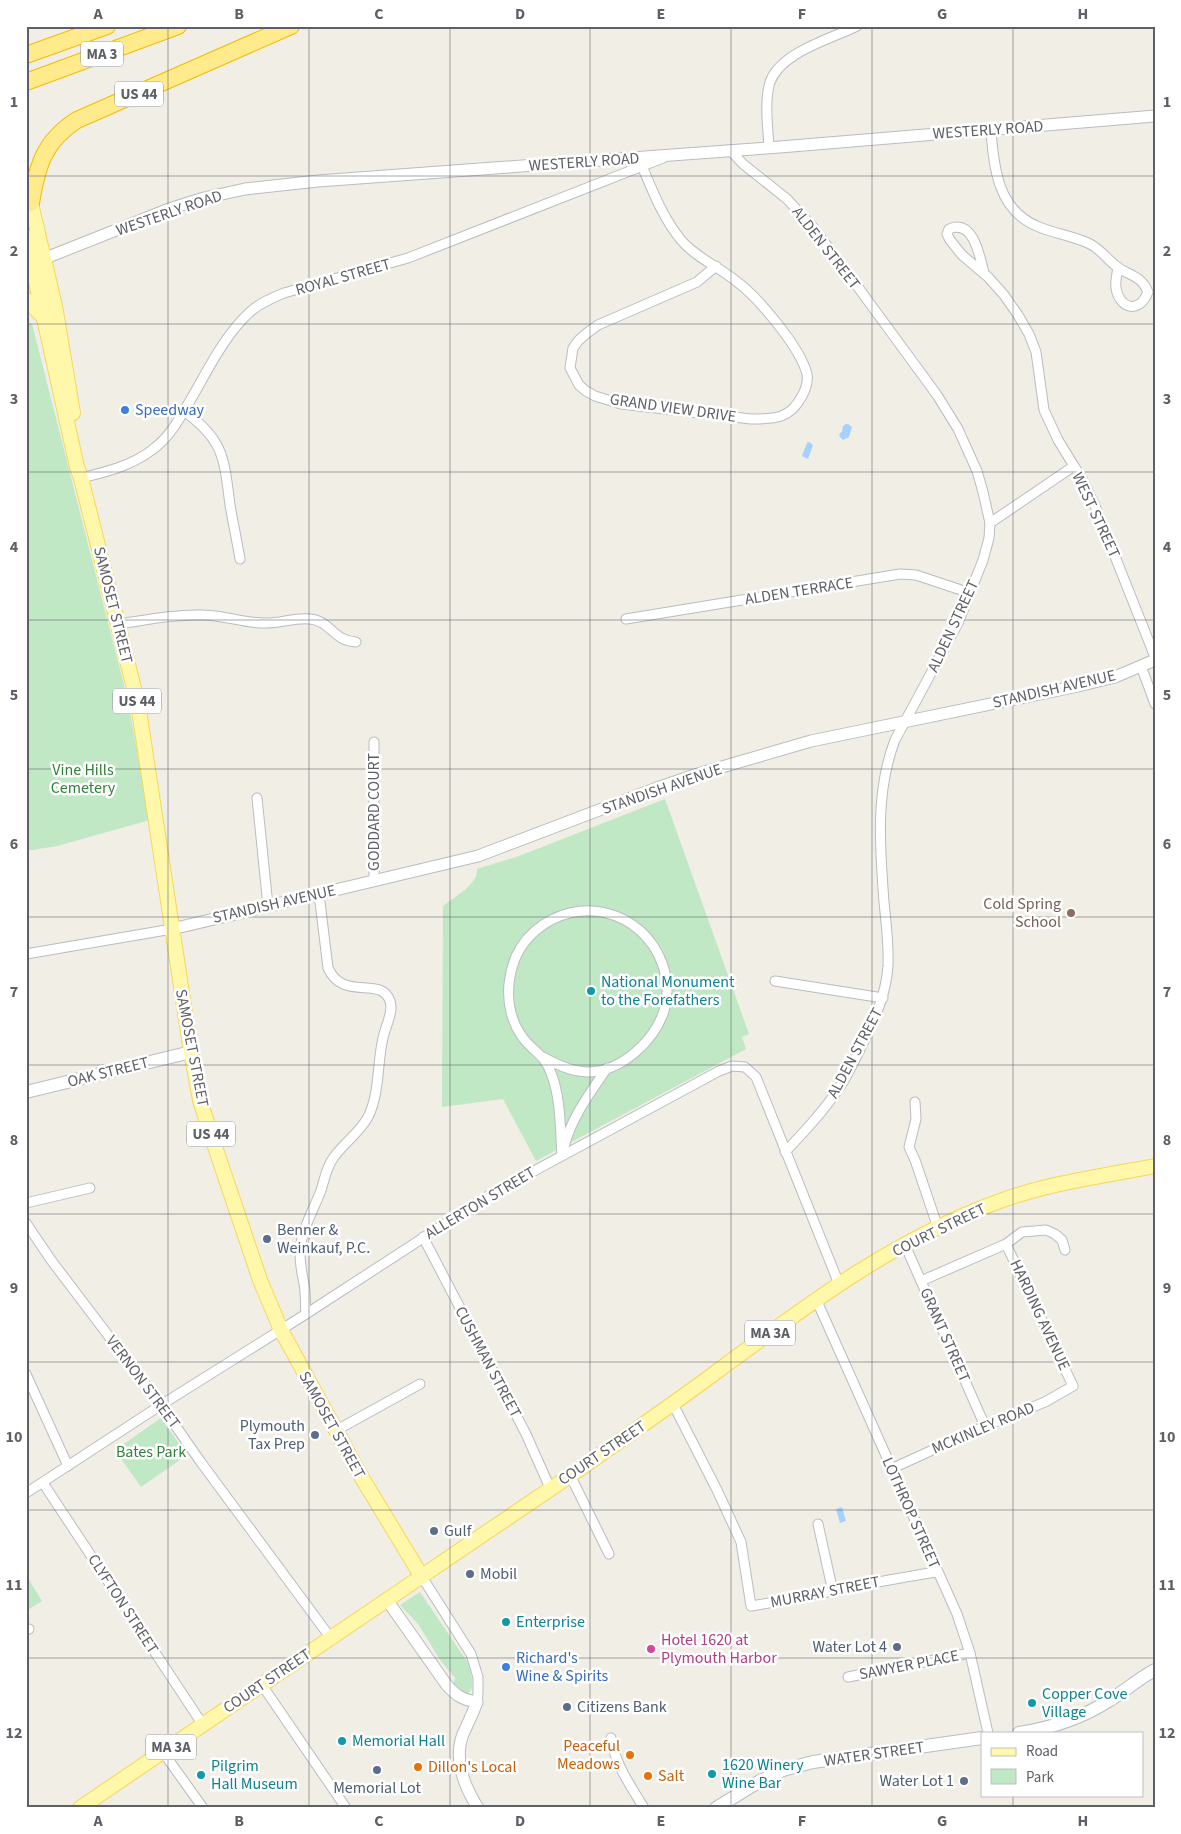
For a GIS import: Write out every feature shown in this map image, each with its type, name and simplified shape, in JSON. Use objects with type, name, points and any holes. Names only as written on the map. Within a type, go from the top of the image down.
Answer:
[{"type":"highway","points":[[26,55],[107,26]]},
{"type":"highway","name":"MA 3","points":[[27,87],[63,79],[95,57],[178,26]]},
{"type":"highway","name":"US 44","points":[[31,203],[36,175],[51,142],[77,120],[291,26]]},
{"type":"main road","name":"SAMOSET STREET","points":[[26,182],[31,203],[34,262],[44,319],[77,467],[138,704],[200,1100],[260,1280],[281,1330],[335,1432],[422,1577]]},
{"type":"main road","name":"SAMOSET STREET","points":[[26,236],[59,328],[82,466],[81,478]]},
{"type":"main road","points":[[26,299],[44,319]]},
{"type":"main road","name":"OAK STREET","points":[[26,1092],[191,1052]]},
{"type":"main road","name":"COURT STREET","points":[[80,1808],[330,1637],[422,1577],[673,1404],[839,1284],[905,1245],[992,1204],[1024,1194],[1155,1166]]},
{"type":"main road","points":[[1026,1732],[1040,1730],[1078,1717],[1110,1700],[1155,1670]]},
{"type":"main road","name":"WATER STREET","points":[[716,1808],[760,1781],[783,1770],[797,1766],[850,1756],[981,1738]]},
{"type":"street","points":[[769,148],[767,100],[770,82],[779,68],[801,51],[857,26]]},
{"type":"street","name":"WESTERLY ROAD","points":[[34,262],[180,205],[245,189],[318,181],[991,131],[1155,116]]},
{"type":"street","points":[[991,131],[996,176],[1002,191],[1019,215],[1027,222],[1039,227],[1092,245],[1118,268],[1134,275],[1145,285],[1148,292],[1144,302],[1139,306],[1132,307],[1120,299],[1116,289],[1118,268]]},
{"type":"street","name":"ALDEN STREET","points":[[730,150],[743,164],[787,199],[812,226],[937,395],[958,429],[977,471],[986,500],[990,522],[989,538],[983,560],[958,624],[904,722],[887,760],[882,790],[881,846],[888,954],[883,998],[840,1087],[822,1112],[785,1152]]},
{"type":"street","name":"ROYAL STREET","points":[[81,478],[122,467],[143,457],[167,436],[235,329],[252,310],[265,301],[286,293],[408,258],[668,156]]},
{"type":"street","name":"GRAND VIEW DRIVE","points":[[642,166],[657,204],[681,240],[738,282],[756,299],[795,349],[807,376],[805,391],[790,413],[773,418],[751,418],[621,404],[594,396],[579,385],[570,368],[573,348],[578,340],[598,325],[697,282],[716,266]]},
{"type":"street","points":[[984,273],[977,247],[970,234],[958,228],[949,229],[947,234],[950,240],[962,255],[984,273],[1018,315],[1029,334],[1036,352],[1044,410],[1058,440],[1074,466]]},
{"type":"street","points":[[184,411],[201,424],[210,434],[222,455],[228,477],[230,506],[240,559]]},
{"type":"street","name":"WEST STREET","points":[[990,522],[1074,466],[1082,476],[1095,506],[1155,658]]},
{"type":"street","name":"ALDEN TERRACE","points":[[626,619],[900,574],[916,575],[970,593]]},
{"type":"street","points":[[118,624],[189,615],[216,616],[263,623],[309,619],[318,621],[347,641],[356,642]]},
{"type":"street","name":"STANDISH AVENUE","points":[[172,929],[478,856],[657,788],[811,741],[1078,686],[1115,677],[1142,666],[1155,658]]},
{"type":"street","points":[[1142,666],[1155,704]]},
{"type":"street","name":"GODDARD COURT","points":[[374,742],[374,881]]},
{"type":"street","points":[[257,798],[268,906]]},
{"type":"street","points":[[306,1314],[304,1285],[299,1260],[302,1239],[321,1190],[328,1165],[361,1128],[371,1108],[375,1095],[379,1054],[391,1007],[387,996],[383,992],[375,989],[345,985],[337,982],[332,977],[328,968],[319,894]]},
{"type":"street","points":[[593,910],[628,922],[641,930],[650,939],[657,952],[667,980],[668,995],[664,1011],[652,1034],[632,1055],[607,1068],[587,1072],[557,1065],[543,1057],[535,1052],[522,1037],[509,1007],[508,989],[515,958],[523,944],[546,922],[560,916],[593,910]]},
{"type":"street","points":[[26,954],[172,929]]},
{"type":"street","points":[[776,981],[883,998]]},
{"type":"street","points":[[543,1057],[554,1080],[558,1098],[562,1155]]},
{"type":"street","name":"ALLERTON STREET","points":[[26,1493],[486,1197],[720,1071],[741,1066],[750,1070],[756,1077],[839,1284]]},
{"type":"street","points":[[562,1155],[567,1133],[574,1118],[607,1068]]},
{"type":"street","points":[[915,1102],[916,1119],[909,1147],[938,1228]]},
{"type":"street","points":[[26,1203],[90,1188]]},
{"type":"street","name":"VERNON STREET","points":[[26,1223],[51,1260],[161,1405],[330,1637]]},
{"type":"street","points":[[921,1281],[1006,1244],[1022,1232],[1046,1230],[1062,1240],[1065,1250]]},
{"type":"street","name":"CUSHMAN STREET","points":[[423,1236],[526,1434],[550,1488]]},
{"type":"street","name":"HARDING AVENUE","points":[[1006,1244],[1073,1386]]},
{"type":"street","name":"GRANT STREET","points":[[905,1245],[985,1426]]},
{"type":"street","name":"LOTHROP STREET","points":[[816,1299],[957,1614],[970,1653],[988,1732]]},
{"type":"street","points":[[26,1374],[68,1466]]},
{"type":"street","points":[[335,1432],[420,1384]]},
{"type":"street","name":"MCKINLEY ROAD","points":[[892,1469],[985,1426],[1045,1402],[1073,1386]]},
{"type":"street","name":"MURRAY STREET","points":[[673,1404],[741,1542],[751,1606],[937,1572]]},
{"type":"street","points":[[570,1475],[610,1554]]},
{"type":"street","name":"CLYFTON STREET","points":[[43,1483],[203,1725]]},
{"type":"street","points":[[818,1524],[833,1592]]},
{"type":"street","points":[[422,1577],[471,1654],[478,1677],[477,1702],[463,1736],[460,1758],[464,1782],[478,1808]]},
{"type":"street","points":[[387,1600],[446,1684],[455,1694],[466,1700],[477,1702]]},
{"type":"street","name":"SAWYER PLACE","points":[[848,1677],[970,1653]]},
{"type":"street","points":[[262,1685],[346,1808]]},
{"type":"street","points":[[611,1738],[613,1752],[621,1770],[644,1808]]},
{"type":"street","points":[[163,1752],[203,1808]]},
{"type":"green space","name":"Vine Hills Cemetery","points":[[26,322],[32,324],[127,697],[150,820],[57,846],[26,851]]},
{"type":"green space","points":[[665,799],[749,1034],[742,1037],[746,1049],[536,1161],[503,1099],[442,1107],[443,906],[470,885],[474,880],[477,869],[519,856]]},
{"type":"green space","name":"Bates Park","points":[[161,1418],[187,1455],[141,1487],[115,1450]]},
{"type":"green space","points":[[26,1575],[42,1601],[26,1611]]},
{"type":"green space","points":[[420,1592],[468,1663],[472,1686],[471,1690],[464,1695],[453,1684],[455,1678],[441,1661],[418,1624],[400,1605]]},
{"type":"water","points":[[846,424],[852,427],[849,437],[843,440],[839,436],[843,426]]},
{"type":"water","points":[[809,442],[813,445],[808,459],[802,456]]},
{"type":"water","points":[[842,1507],[846,1521],[840,1523],[836,1509]]},
{"type":"place","name":"Speedway","points":[[125,410]]},
{"type":"place","name":"Cold Spring School","points":[[1071,913]]},
{"type":"place","name":"National Monument to the Forefathers","points":[[591,991]]},
{"type":"place","name":"Benner & Weinkauf, P.C.","points":[[267,1239]]},
{"type":"place","name":"Plymouth Tax Prep","points":[[315,1435]]},
{"type":"place","name":"Gulf","points":[[434,1531]]},
{"type":"place","name":"Mobil","points":[[470,1574]]},
{"type":"place","name":"Enterprise","points":[[506,1622]]},
{"type":"place","name":"Water Lot 4","points":[[897,1647]]},
{"type":"place","name":"Hotel 1620 at Plymouth Harbor","points":[[651,1649]]},
{"type":"place","name":"Richard's Wine & Spirits","points":[[506,1667]]},
{"type":"place","name":"Copper Cove Village","points":[[1032,1703]]},
{"type":"place","name":"Citizens Bank","points":[[567,1707]]},
{"type":"place","name":"Memorial Hall","points":[[342,1741]]},
{"type":"place","name":"Peaceful Meadows","points":[[630,1755]]},
{"type":"place","name":"Dillon's Local","points":[[418,1767]]},
{"type":"place","name":"Memorial Lot","points":[[377,1770]]},
{"type":"place","name":"1620 Winery Wine Bar","points":[[712,1774]]},
{"type":"place","name":"Pilgrim Hall Museum","points":[[201,1775]]},
{"type":"place","name":"Salt","points":[[648,1776]]},
{"type":"place","name":"Water Lot 1","points":[[964,1781]]}]
